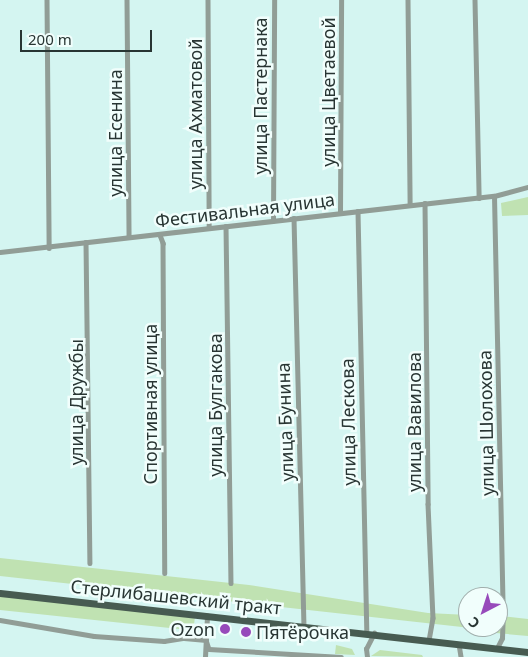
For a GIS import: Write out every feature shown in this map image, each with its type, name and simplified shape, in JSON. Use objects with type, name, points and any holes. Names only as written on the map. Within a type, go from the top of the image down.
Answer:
[{"type":"main road","name":"Стерлибашевский тракт","points":[[0,593],[304,625],[497,648],[526,654]]},
{"type":"street","points":[[48,0],[49,248]]},
{"type":"street","name":"улица Есенина","points":[[127,0],[129,236]]},
{"type":"street","name":"улица Ахматовой","points":[[208,0],[209,227]]},
{"type":"street","name":"улица Пастернака","points":[[273,221],[274,0]]},
{"type":"street","name":"улица Цветаевой","points":[[340,213],[341,0]]},
{"type":"street","points":[[408,0],[410,205]]},
{"type":"street","points":[[475,0],[479,198]]},
{"type":"street","name":"Фестивальная улица","points":[[0,252],[49,248],[129,236],[479,198],[528,187]]},
{"type":"street","name":"улица Шолохова","points":[[494,196],[503,609],[502,638],[497,648]]},
{"type":"street","name":"улица Вавилова","points":[[425,203],[428,504],[434,618],[429,641]]},
{"type":"street","name":"улица Лескова","points":[[358,211],[371,633],[366,649],[367,657]]},
{"type":"street","name":"улица Бунина","points":[[294,218],[304,625]]},
{"type":"street","name":"улица Булгакова","points":[[226,226],[231,583]]},
{"type":"street","name":"Спортивная улица","points":[[160,234],[163,243],[165,573]]},
{"type":"street","name":"улица Дружбы","points":[[86,242],[90,563]]},
{"type":"street","points":[[205,657],[208,616]]},
{"type":"street","points":[[0,620],[94,636],[164,641],[184,638],[206,640]]},
{"type":"street","points":[[206,640],[209,649],[341,657]]},
{"type":"street","points":[[459,644],[461,657]]},
{"type":"green space","points":[[528,197],[528,215],[502,216],[501,203]]},
{"type":"green space","points":[[0,558],[249,585],[428,613],[458,614],[458,627],[0,576]]},
{"type":"green space","points":[[0,596],[195,616],[193,630],[0,610]]},
{"type":"green space","points":[[508,617],[528,619],[528,636],[508,634]]},
{"type":"green space","points":[[336,645],[352,649],[355,655],[335,654]]},
{"type":"green space","points":[[380,650],[422,655],[423,657],[371,656]]},
{"type":"place","name":"Ozon","points":[[225,629]]},
{"type":"place","name":"Пятёрочка","points":[[246,632]]}]
